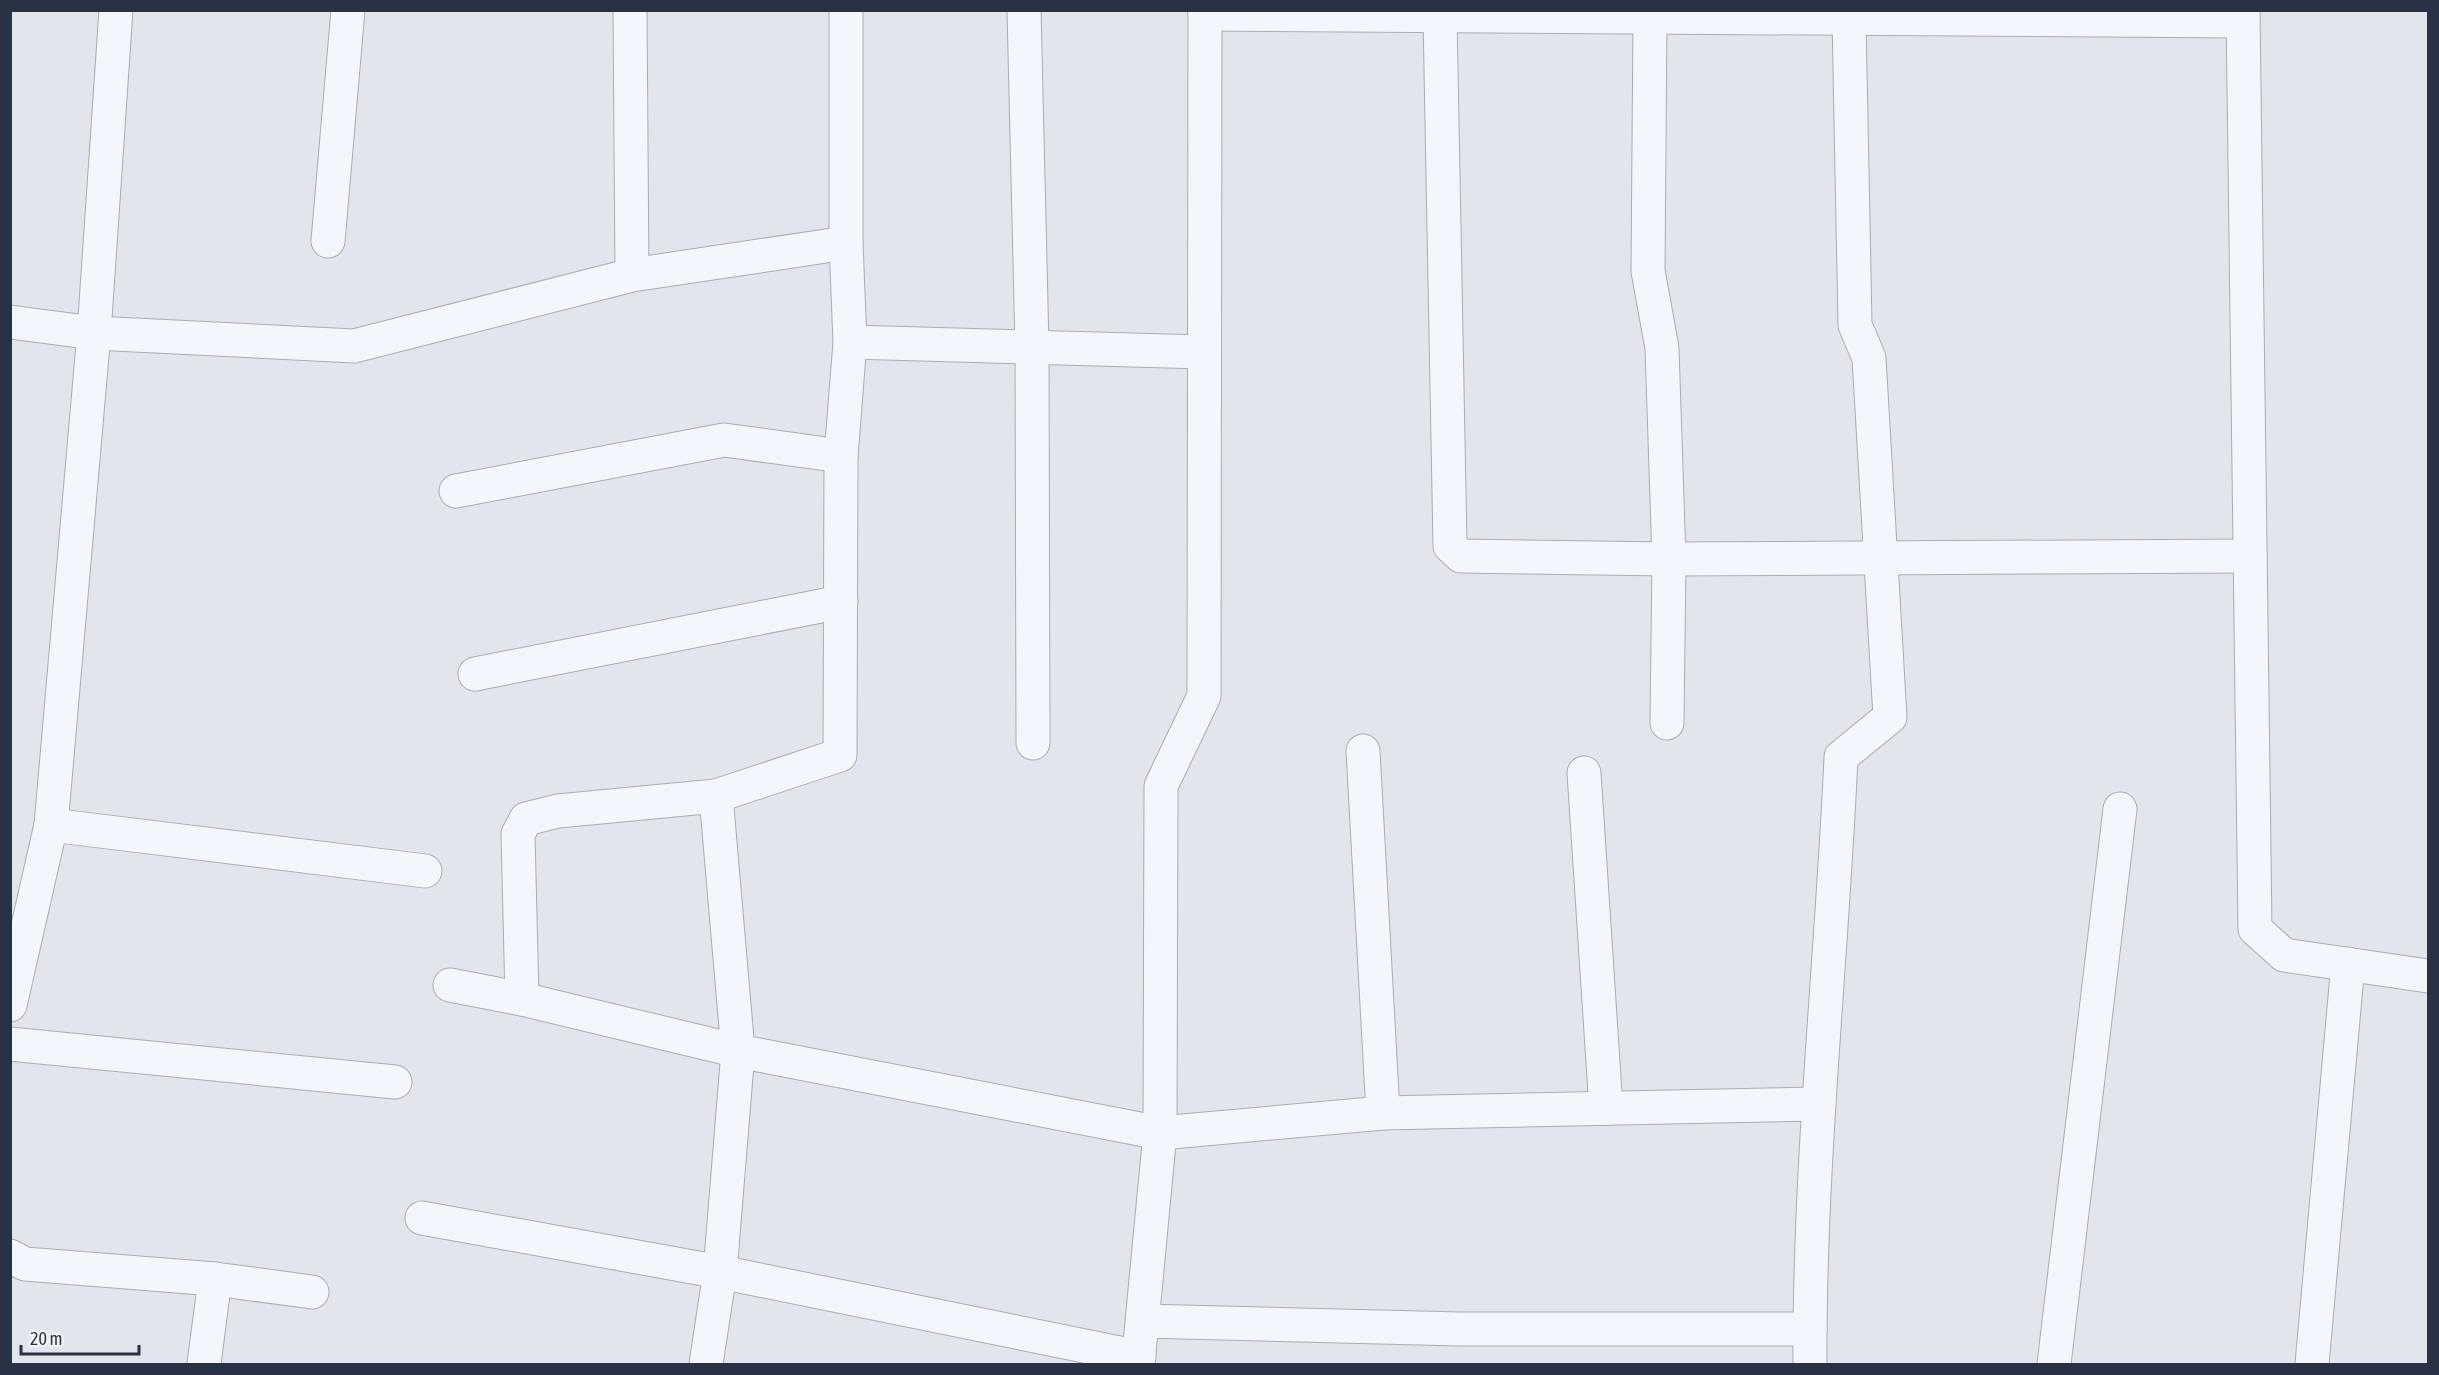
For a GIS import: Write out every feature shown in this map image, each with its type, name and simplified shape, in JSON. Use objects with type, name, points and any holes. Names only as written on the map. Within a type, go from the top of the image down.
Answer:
[{"type":"street","points":[[10,1005],[51,825],[94,333],[116,10]]},
{"type":"street","points":[[328,241],[348,10]]},
{"type":"street","points":[[630,10],[632,275]]},
{"type":"street","points":[[522,999],[518,834],[526,819],[558,811],[716,796],[840,755],[841,456],[850,342],[846,243],[846,10]]},
{"type":"street","points":[[1024,10],[1032,346],[1033,743]]},
{"type":"street","points":[[422,1218],[720,1272],[1138,1361],[1160,1133],[1161,786],[1204,696],[1205,12],[1440,16],[1849,18],[2243,16],[2255,929],[2284,955],[2428,976]]},
{"type":"street","points":[[1440,16],[1450,546],[1461,556],[1669,559],[2250,556]]},
{"type":"street","points":[[1650,17],[1648,271],[1662,348],[1669,559],[1667,723]]},
{"type":"street","points":[[1810,1365],[1819,1104],[1836,868],[1841,756],[1890,717],[1869,358],[1855,325],[1849,18]]},
{"type":"street","points":[[10,322],[94,333],[354,346],[632,275],[846,243]]},
{"type":"street","points":[[850,342],[1203,352]]},
{"type":"street","points":[[456,491],[724,440],[841,456]]},
{"type":"street","points":[[475,674],[841,602]]},
{"type":"street","points":[[1363,751],[1383,1113]]},
{"type":"street","points":[[1584,773],[1606,1108]]},
{"type":"street","points":[[706,1365],[720,1272],[738,1051],[716,796]]},
{"type":"street","points":[[2054,1365],[2121,809]]},
{"type":"street","points":[[51,825],[424,871]]},
{"type":"street","points":[[2313,1365],[2348,964]]},
{"type":"street","points":[[450,985],[522,999],[738,1051],[1160,1133],[1383,1113],[1819,1104]]},
{"type":"street","points":[[10,1044],[395,1082]]},
{"type":"street","points":[[10,1256],[25,1264],[215,1279],[312,1292]]},
{"type":"street","points":[[204,1365],[215,1279]]},
{"type":"street","points":[[1143,1321],[1460,1329],[1810,1329]]}]
